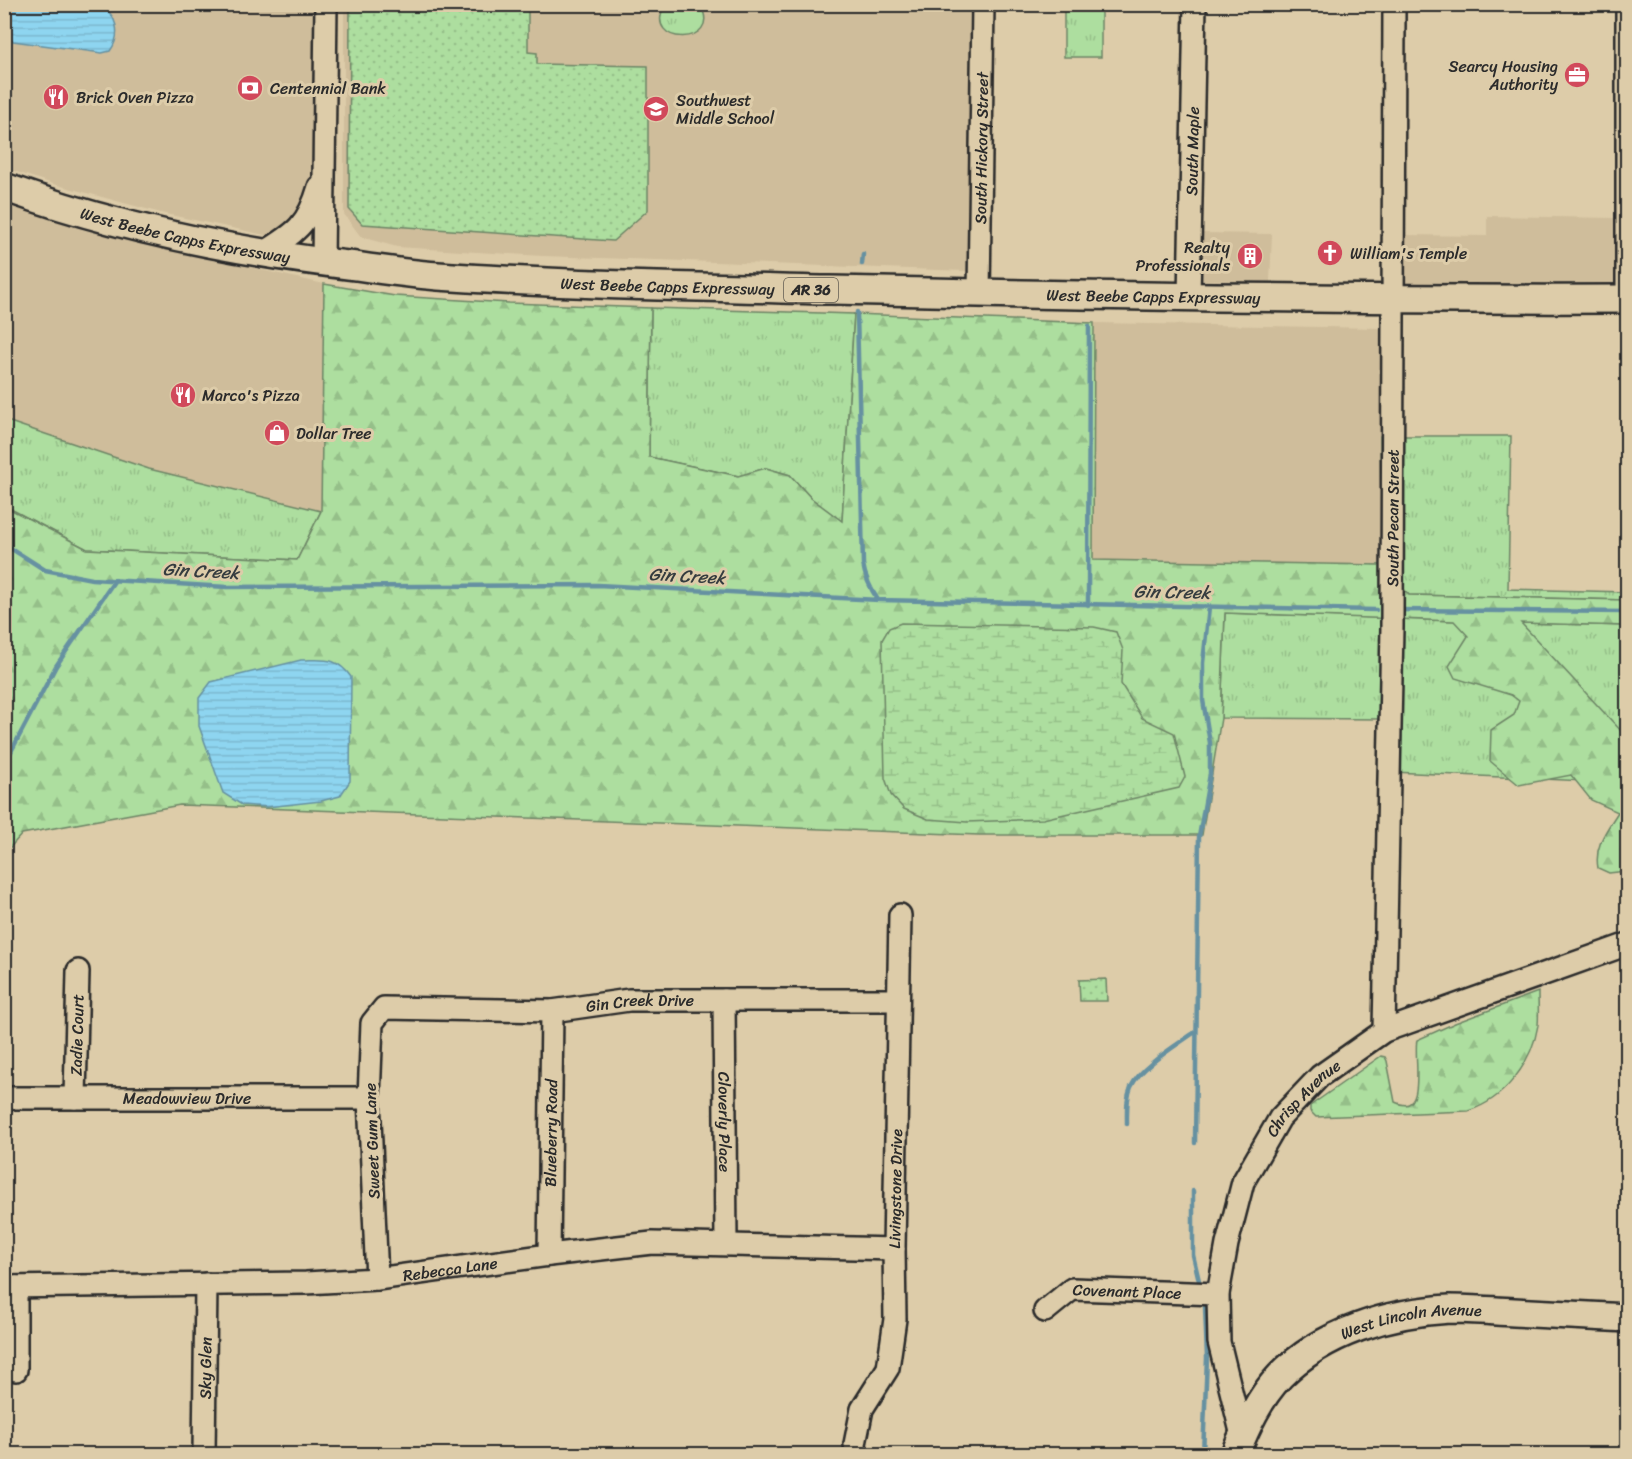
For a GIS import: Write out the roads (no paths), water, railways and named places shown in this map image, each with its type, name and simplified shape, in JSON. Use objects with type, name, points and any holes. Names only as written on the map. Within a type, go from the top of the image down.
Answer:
[{"type":"main road","name":"West Beebe Capps Expressway","points":[[4,187],[96,218],[263,253],[435,276],[555,282],[979,294],[1392,300],[1627,299]]},
{"type":"main road","name":"West Lincoln Avenue","points":[[1239,1445],[1260,1403],[1281,1376],[1304,1357],[1335,1338],[1373,1323],[1419,1312],[1451,1309],[1628,1318]]},
{"type":"street","points":[[323,262],[326,4]]},
{"type":"street","name":"South Hickory Street","points":[[979,294],[983,4]]},
{"type":"street","name":"South Maple","points":[[1189,297],[1195,4]]},
{"type":"street","name":"South Pecan Street","points":[[1384,1031],[1392,627],[1394,4]]},
{"type":"street","points":[[1627,4],[1627,299]]},
{"type":"street","points":[[263,253],[303,225],[315,201],[325,166]]},
{"type":"street","name":"Livingstone Drive","points":[[856,1455],[855,1444],[862,1409],[888,1368],[895,1319],[894,1249],[900,915]]},
{"type":"street","name":"Chrisp Avenue","points":[[1239,1445],[1219,1342],[1218,1294],[1227,1244],[1244,1182],[1280,1118],[1320,1076],[1384,1031],[1628,944]]},
{"type":"street","name":"Zadie Court","points":[[75,1098],[78,971]]},
{"type":"street","name":"Gin Creek Drive","points":[[384,1008],[552,1011],[629,1000],[898,1000]]},
{"type":"street","name":"Cloverly Place","points":[[724,1000],[726,1244]]},
{"type":"street","name":"Sweet Gum Lane","points":[[377,1279],[369,1098],[372,1023],[384,1008]]},
{"type":"street","name":"Blueberry Road","points":[[549,1255],[552,1011]]},
{"type":"street","name":"Meadowview Drive","points":[[4,1098],[369,1098]]},
{"type":"street","name":"Rebecca Lane","points":[[10,1287],[306,1283],[377,1279],[652,1243],[894,1249]]},
{"type":"street","name":"Sky Glen","points":[[204,1455],[206,1284]]},
{"type":"street","points":[[10,1287],[16,1370]]},
{"type":"street","name":"Covenant Place","points":[[1045,1311],[1072,1289],[1218,1294]]},
{"type":"water","points":[[16,4],[99,5],[114,19],[117,32],[114,45],[110,51],[102,53],[13,41],[5,37],[4,17],[7,9]]},
{"type":"water","points":[[301,660],[335,662],[351,677],[350,781],[340,796],[321,801],[267,807],[242,805],[223,793],[199,726],[199,698],[211,682]]},
{"type":"waterway","points":[[862,264],[863,254]]},
{"type":"waterway","points":[[857,312],[863,564],[868,583],[878,600]]},
{"type":"waterway","points":[[1088,605],[1089,326]]},
{"type":"waterway","name":"Gin Creek","points":[[4,544],[45,570],[92,579],[227,587],[598,585],[879,600],[1376,610]]},
{"type":"waterway","points":[[4,765],[56,666],[115,580]]},
{"type":"waterway","points":[[1195,1143],[1199,837],[1210,774],[1210,743],[1203,700],[1203,663],[1209,607]]},
{"type":"waterway","name":"Gin Creek","points":[[1397,610],[1628,612]]},
{"type":"waterway","points":[[1127,1124],[1128,1096],[1136,1079],[1160,1057],[1195,1032]]},
{"type":"waterway","points":[[1193,1191],[1193,1255],[1200,1285]]},
{"type":"waterway","points":[[1203,1454],[1207,1358],[1205,1307]]},
{"type":"place","name":"Searcy Housing Authority","points":[[1577,75]]},
{"type":"place","name":"Centennial Bank","points":[[250,88]]},
{"type":"place","name":"Brick Oven Pizza","points":[[56,97]]},
{"type":"place","name":"Southwest Middle School","points":[[656,109]]},
{"type":"place","name":"William's Temple","points":[[1330,253]]},
{"type":"place","name":"Realty Professionals","points":[[1250,256]]},
{"type":"place","name":"Marco's Pizza","points":[[183,395]]},
{"type":"place","name":"Dollar Tree","points":[[277,433]]}]
